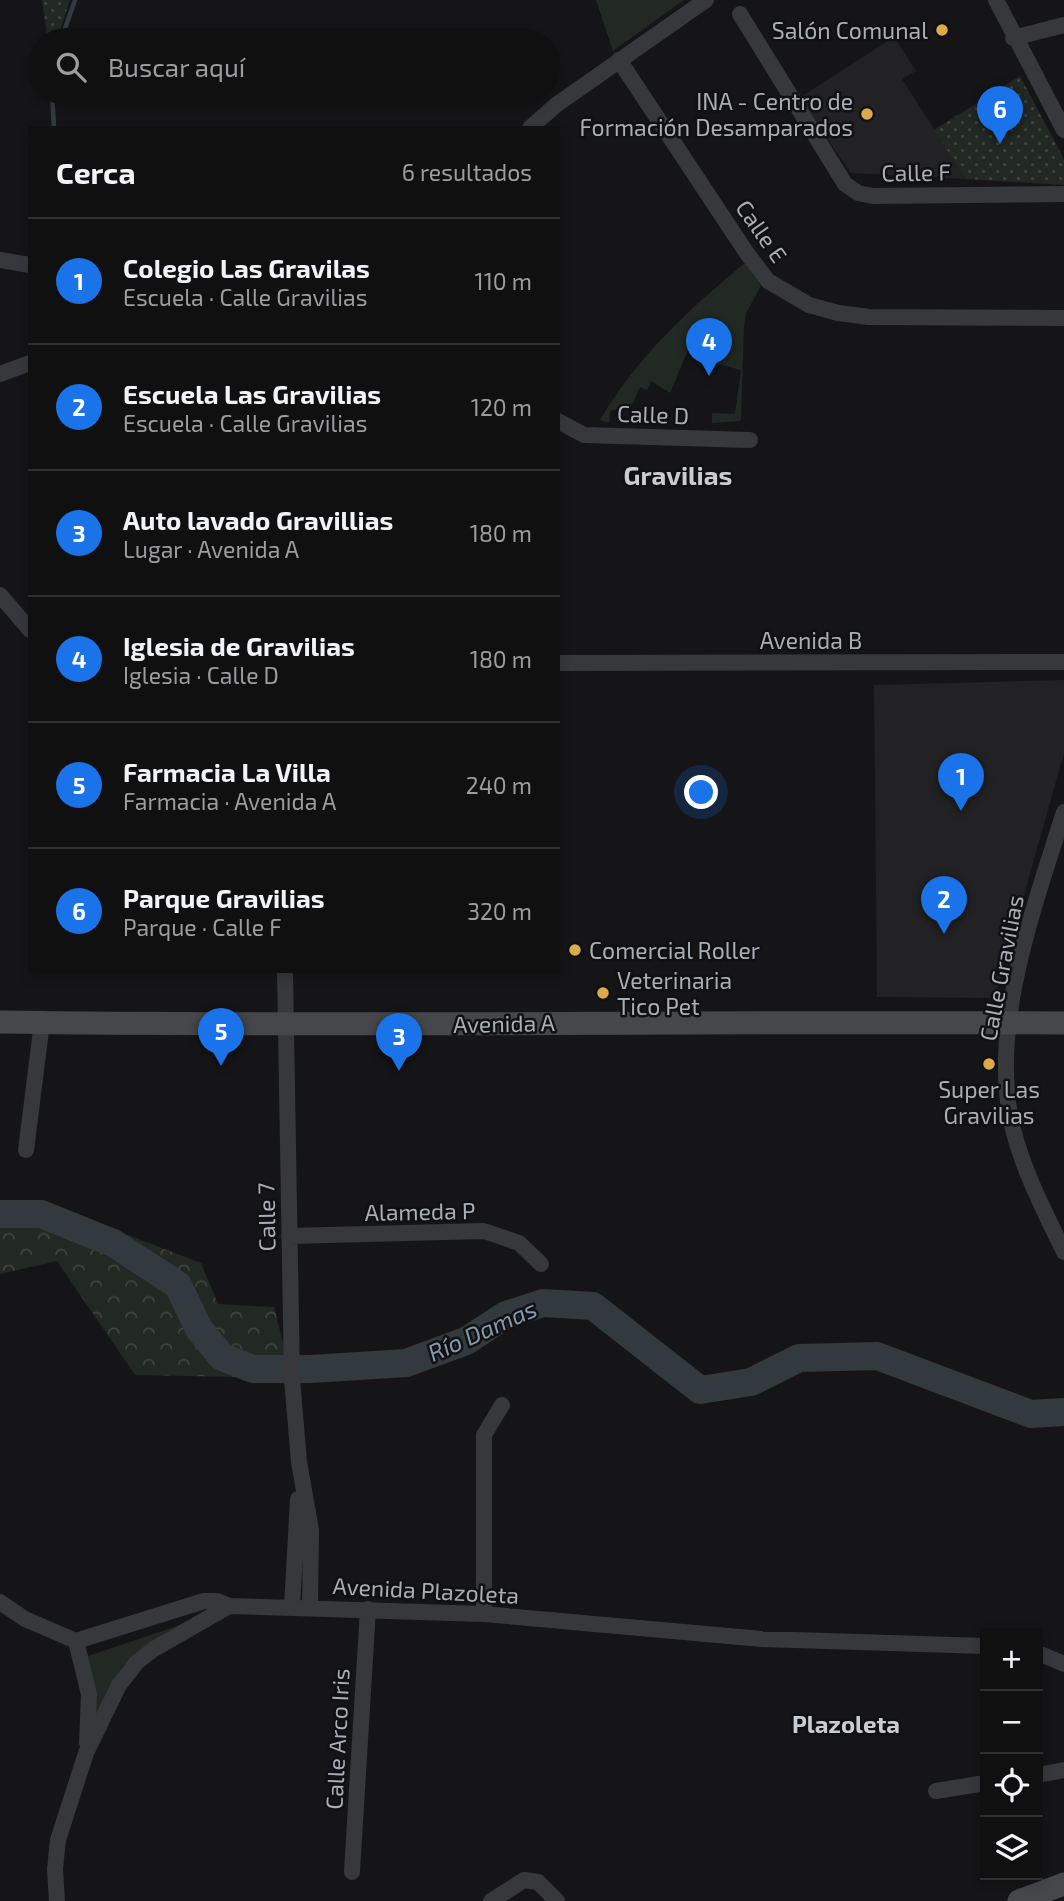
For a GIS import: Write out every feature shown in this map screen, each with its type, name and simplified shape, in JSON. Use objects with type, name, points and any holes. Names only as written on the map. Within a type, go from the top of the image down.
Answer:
[{"type":"street","points":[[533,126],[619,60],[706,0]]},
{"type":"street","points":[[996,0],[1013,38],[1064,130]]},
{"type":"street","name":"Calle F","points":[[740,14],[845,184],[858,193],[873,196],[1064,194]]},
{"type":"street","points":[[1013,38],[1064,25]]},
{"type":"street","name":"Calle E","points":[[619,60],[746,252],[768,281],[788,293],[809,305],[869,317],[1064,318]]},
{"type":"street","points":[[0,260],[28,265]]},
{"type":"street","points":[[0,374],[28,364]]},
{"type":"street","name":"Calle D","points":[[560,422],[584,435],[751,440]]},
{"type":"street","points":[[0,595],[28,628]]},
{"type":"street","name":"Avenida B","points":[[560,663],[1064,662]]},
{"type":"street","name":"Calle Gravilias","points":[[1064,812],[1032,914],[1009,1023],[1006,1063],[1012,1126],[1024,1166],[1064,1252]]},
{"type":"street","name":"Calle 7","points":[[285,973],[292,1378],[299,1462],[311,1530],[310,1607]]},
{"type":"street","name":"Avenida A","points":[[0,1022],[1064,1023]]},
{"type":"street","points":[[26,1150],[42,1022]]},
{"type":"street","name":"Alameda P","points":[[289,1236],[484,1231],[519,1242],[541,1264]]},
{"type":"street","points":[[484,1614],[484,1434],[502,1405]]},
{"type":"street","name":"Calle 7","points":[[292,1606],[297,1553],[299,1462]]},
{"type":"street","name":"Avenida Plazoleta","points":[[76,1641],[204,1601],[217,1601],[229,1606],[484,1614],[680,1634],[844,1643],[980,1646]]},
{"type":"street","points":[[0,1602],[25,1619],[76,1641],[89,1694],[86,1753]]},
{"type":"street","points":[[57,1901],[55,1869],[58,1840],[86,1753],[119,1685],[137,1662],[229,1606]]},
{"type":"street","name":"Calle Arco Iris","points":[[352,1872],[368,1609]]},
{"type":"street","points":[[1043,1655],[1064,1664]]},
{"type":"street","points":[[1043,1773],[1064,1770]]},
{"type":"street","points":[[936,1791],[980,1784]]},
{"type":"street","points":[[491,1901],[524,1880],[538,1882],[557,1901]]},
{"type":"street","points":[[1020,1901],[1064,1884]]},
{"type":"shaded area","name":"INA - Centro de Formación Desamparados","points":[[894,37],[916,71],[902,79],[966,179],[851,173],[799,98]]},
{"type":"shaded area","points":[[1064,680],[1064,753],[995,998],[877,997],[874,685]]},
{"type":"green space","points":[[42,0],[70,0],[61,28],[46,28]]},
{"type":"green space","points":[[596,0],[684,0],[613,51]]},
{"type":"green space","points":[[1020,76],[1064,159],[1064,185],[966,179],[934,130]]},
{"type":"green space","points":[[745,263],[761,286],[746,313],[741,421],[712,423],[712,413],[735,414],[741,370],[714,363],[722,341],[696,331],[670,393],[651,381],[647,390],[640,387],[632,405],[610,411],[609,423],[600,420],[631,375],[665,335]]},
{"type":"green space","points":[[0,1202],[73,1214],[201,1263],[218,1304],[274,1307],[292,1378],[135,1375],[57,1261],[0,1274]]},
{"type":"green space","points":[[201,1618],[146,1646],[122,1667],[90,1726],[94,1700],[88,1656]]},
{"type":"waterway","points":[[65,28],[75,0]]},
{"type":"waterway","points":[[53,105],[54,126]]},
{"type":"waterway","name":"Río Damas","points":[[0,1214],[41,1214],[113,1243],[178,1285],[199,1329],[222,1357],[253,1369],[311,1369],[406,1363],[466,1341],[506,1315],[543,1303],[593,1306],[700,1390],[751,1382],[799,1358],[877,1356],[1031,1414],[1064,1412]]},
{"type":"place","name":"Salón Comunal","points":[[942,30]]},
{"type":"place","name":"INA - Centro de Formación Desamparados","points":[[867,114]]},
{"type":"place","name":"Parque Gravilias","points":[[1000,144]]},
{"type":"place","name":"Iglesia de Gravilias","points":[[709,376]]},
{"type":"place","name":"Colegio Las Gravilas","points":[[961,811]]},
{"type":"place","name":"Escuela Las Gravilias","points":[[944,934]]},
{"type":"place","name":"Comercial Roller","points":[[575,950]]},
{"type":"place","name":"Veterinaria Tico Pet","points":[[603,993]]},
{"type":"place","name":"Super Las Gravilias","points":[[989,1064]]},
{"type":"place","name":"Farmacia La Villa","points":[[221,1066]]},
{"type":"place","name":"Auto lavado Gravillias","points":[[399,1071]]},
{"type":"district","name":"Gravilias","points":[[678,474]]},
{"type":"district","name":"Plazoleta","points":[[846,1723]]}]
